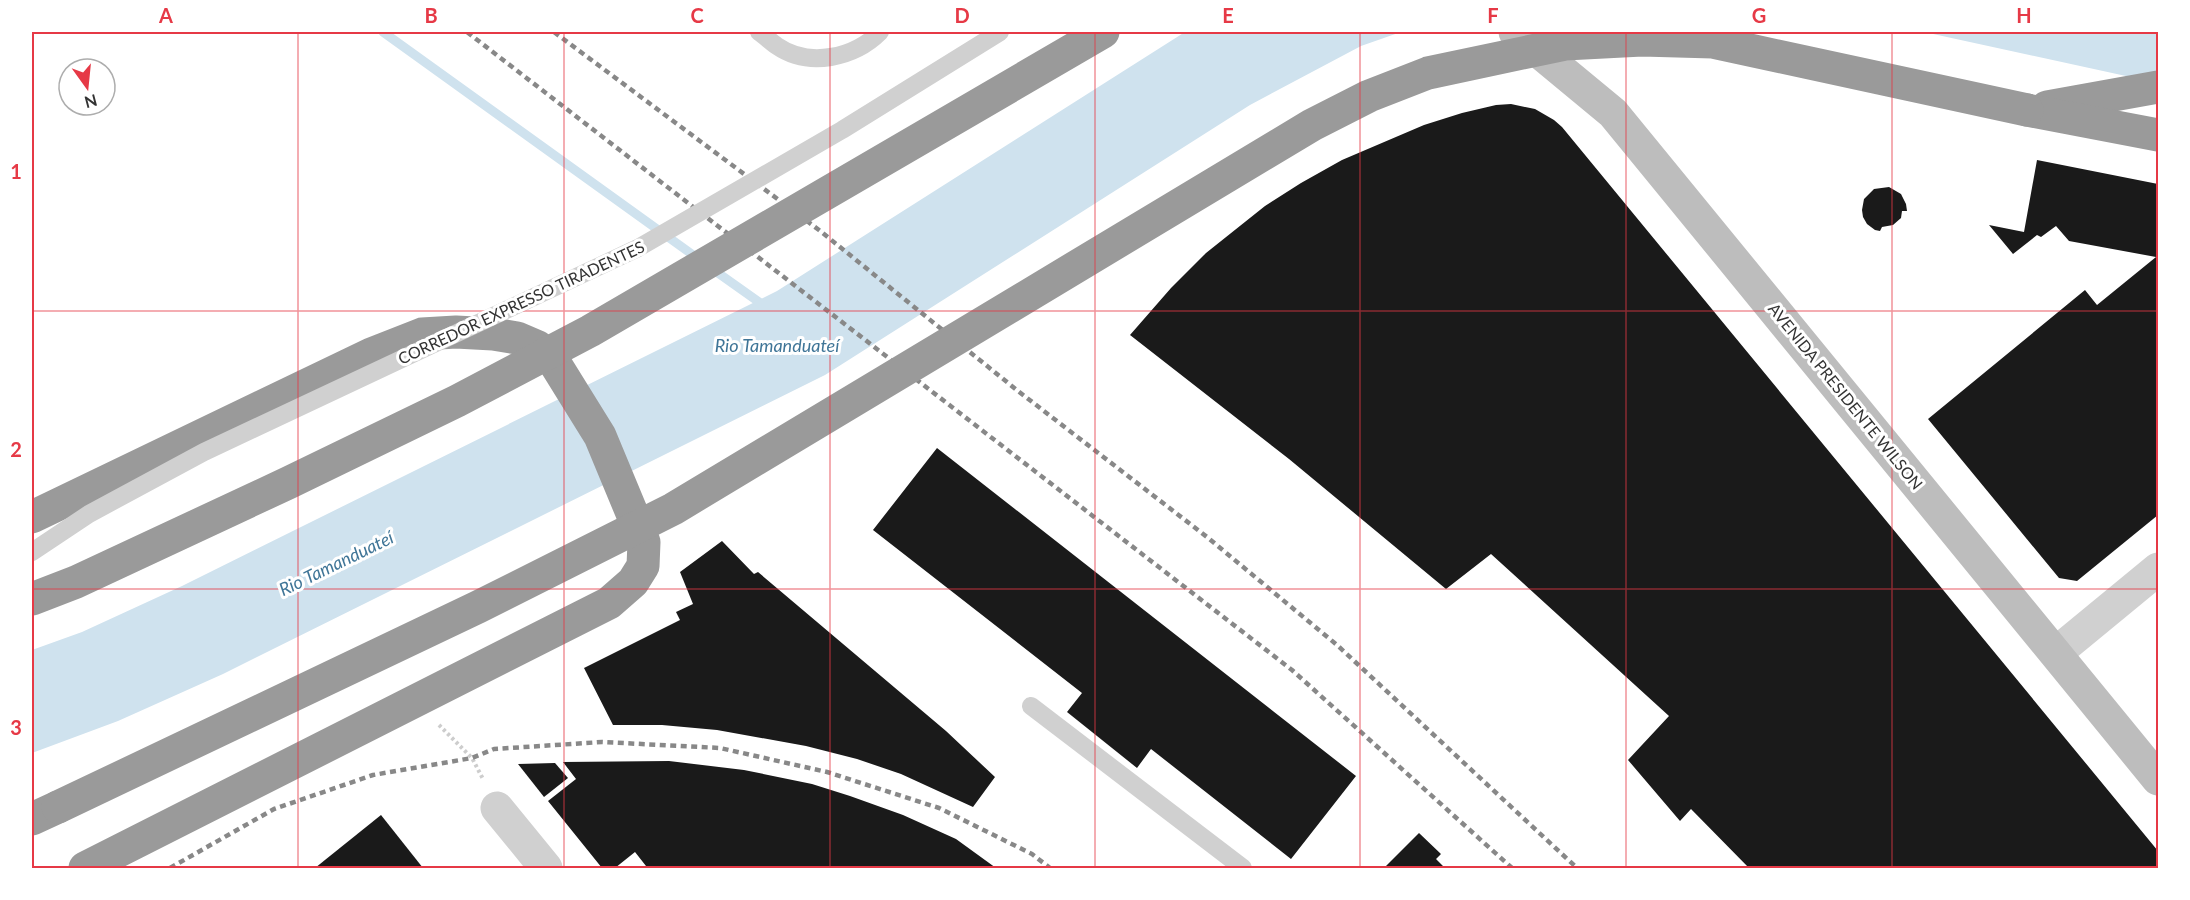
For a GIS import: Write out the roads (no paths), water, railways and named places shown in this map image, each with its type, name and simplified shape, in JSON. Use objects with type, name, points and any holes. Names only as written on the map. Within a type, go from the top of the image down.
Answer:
[{"type":"highway","points":[[32,599],[76,582],[299,477],[457,401],[590,331],[1103,32]]},
{"type":"highway","points":[[45,813],[478,607],[673,509],[1312,125],[1369,96],[1428,73],[1565,44],[1642,40],[1713,42],[2027,110],[2158,135]]},
{"type":"highway","points":[[2027,110],[2158,87]]},
{"type":"highway","points":[[32,517],[370,354],[422,334],[456,332],[517,338],[538,347],[551,357],[600,436],[644,542],[643,567],[633,582],[609,603],[99,864]]},
{"type":"main road","name":"AVENIDA PRESIDENTE WILSON","points":[[1515,32],[1613,113],[2158,779]]},
{"type":"street","points":[[2056,653],[2158,569]]},
{"type":"street","points":[[498,808],[546,868]]},
{"type":"lane","points":[[759,32],[779,48],[796,55],[828,58],[844,55],[880,32]]},
{"type":"lane","name":"CORREDOR EXPRESSO TIRADENTES","points":[[32,552],[89,514],[204,452],[638,248],[842,130],[1000,32]]},
{"type":"lane","points":[[1031,706],[1243,868]]},
{"type":"water","name":"Rio Tamanduateí","points":[[1185,32],[1401,32],[1361,46],[1250,105],[825,375],[223,674],[118,721],[32,753],[32,650],[82,632],[182,586],[777,291]]},
{"type":"water","points":[[1924,32],[2158,32],[2158,83]]},
{"type":"waterway","points":[[383,32],[700,260]]},
{"type":"waterway","points":[[711,268],[766,307]]},
{"type":"railway","points":[[467,32],[1292,670],[1512,868]]},
{"type":"railway","points":[[554,32],[819,230],[1018,391],[1207,537],[1337,645],[1577,868]]},
{"type":"railway","points":[[170,868],[274,809],[373,775],[472,758],[494,749],[602,742],[720,748],[827,772],[939,808],[1032,854],[1050,868]]}]
